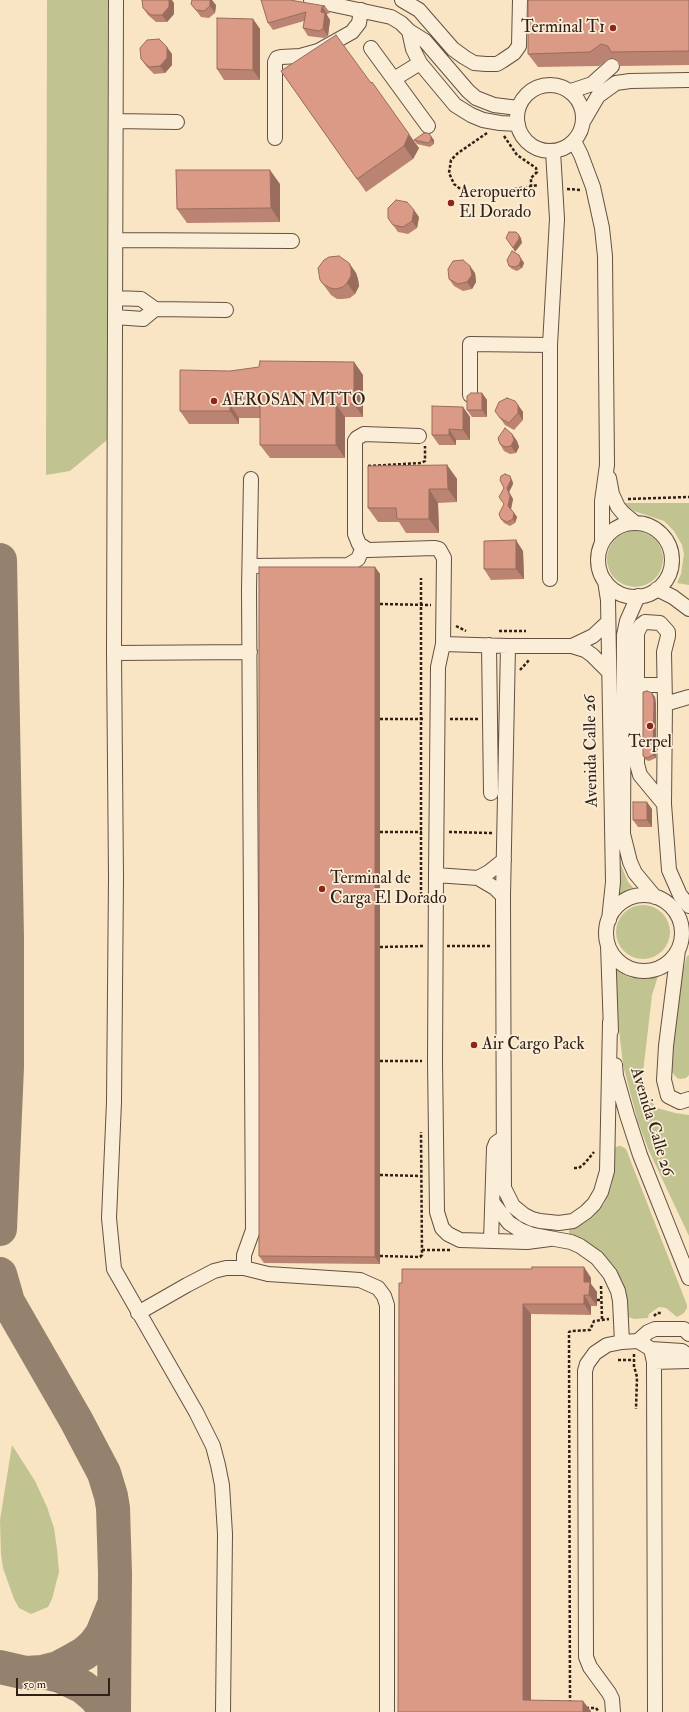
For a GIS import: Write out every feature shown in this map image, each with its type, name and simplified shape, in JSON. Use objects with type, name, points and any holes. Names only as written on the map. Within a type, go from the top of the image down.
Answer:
[{"type":"street","points":[[116,0],[114,653],[116,878],[114,1102],[109,1218],[114,1269],[196,1412],[213,1446],[218,1465],[222,1485],[225,1534],[223,1712]]},
{"type":"street","points":[[311,0],[392,17],[409,31],[426,41],[468,91],[476,98],[494,105],[518,108]]},
{"type":"street","points":[[402,0],[419,10],[453,49],[474,62],[486,64],[496,64],[502,61],[514,53],[519,46],[520,0]]},
{"type":"street","points":[[275,138],[275,62],[277,58],[300,56],[318,51],[352,32],[359,23],[361,10]]},
{"type":"street","points":[[409,31],[413,49],[420,63],[455,105],[483,120],[518,124]]},
{"type":"street","points":[[371,48],[428,126]]},
{"type":"street","points":[[394,79],[420,63]]},
{"type":"street","points":[[571,91],[592,84],[612,66]]},
{"type":"street","points":[[584,120],[581,104],[571,91],[556,85],[540,86],[526,94],[518,108],[518,124],[524,138],[537,148],[553,151],[568,146],[574,141],[579,135],[584,120],[598,96],[616,83],[689,80]]},
{"type":"street","points":[[116,121],[177,122]]},
{"type":"street","points":[[574,141],[593,187],[605,250],[607,465],[602,501],[602,542]]},
{"type":"street","points":[[550,579],[550,345],[556,219],[553,151]]},
{"type":"street","points":[[116,240],[292,241]]},
{"type":"street","points":[[115,298],[141,299],[155,309],[226,310]]},
{"type":"street","points":[[115,317],[143,318],[155,309]]},
{"type":"street","points":[[470,395],[470,344],[550,345]]},
{"type":"street","points":[[422,437],[359,435],[355,441],[355,534],[356,539],[363,547],[374,550],[435,548],[440,550],[444,558],[443,644],[438,667],[436,875],[428,1061],[437,1212],[442,1228],[453,1237],[460,1240],[527,1242],[550,1239]]},
{"type":"street","points":[[607,465],[613,498],[623,513],[635,523]]},
{"type":"street","points":[[244,1268],[244,1255],[253,1230],[250,652],[251,479]]},
{"type":"street","points":[[635,523],[646,524],[665,538],[670,548],[672,559],[670,571],[665,581],[657,589],[648,594],[638,596],[625,595],[614,590],[605,581],[600,572],[598,562],[598,552],[602,542],[608,534],[625,524],[635,523]]},
{"type":"street","points":[[251,566],[348,565],[358,559],[363,547]]},
{"type":"street","name":"Avenida Calle 26","points":[[605,581],[608,600],[613,882],[609,920]]},
{"type":"street","points":[[657,589],[673,597],[689,609]]},
{"type":"street","name":"Avenida Calle 26","points":[[638,596],[627,621],[624,635],[623,834],[630,862],[635,873],[655,897]]},
{"type":"street","points":[[664,804],[640,775],[637,764],[637,633],[641,625],[650,621],[660,623],[668,632],[664,652],[664,804],[669,870],[680,895],[689,906]]},
{"type":"street","points":[[569,645],[593,636],[608,622]]},
{"type":"street","points":[[443,644],[489,646],[569,645],[585,650],[609,672]]},
{"type":"street","points":[[489,646],[491,793]]},
{"type":"street","points":[[508,646],[503,896],[504,1188],[514,1206],[524,1215],[540,1221],[548,1222],[559,1223],[573,1221],[594,1204],[601,1192],[607,1172],[610,1022]]},
{"type":"street","points":[[114,653],[250,652]]},
{"type":"street","points":[[637,685],[664,685]]},
{"type":"street","points":[[665,704],[689,697]]},
{"type":"street","points":[[478,878],[504,860]]},
{"type":"street","points":[[436,875],[478,878],[495,888],[503,896]]},
{"type":"street","points":[[644,895],[655,897],[666,903],[675,912],[681,924],[682,937],[678,949],[671,960],[661,967],[649,971],[636,970],[624,965],[615,957],[608,945],[606,932],[609,920],[614,910],[627,900],[644,895]]},
{"type":"street","name":"Avenida Calle 26","points":[[608,945],[610,1022],[616,1076],[640,1155],[689,1278]]},
{"type":"street","name":"Avenida Calle 26","points":[[678,949],[666,1046],[664,1080],[668,1096],[680,1102],[689,1099]]},
{"type":"street","points":[[491,1241],[494,1148],[496,1143],[503,1138]]},
{"type":"street","points":[[492,1203],[502,1216],[515,1227],[533,1235],[571,1242],[580,1246],[597,1258],[610,1274],[618,1291],[621,1318],[631,1341],[652,1355],[689,1361]]},
{"type":"street","points":[[138,1313],[214,1271],[226,1268],[244,1268],[268,1274],[360,1280],[378,1288],[384,1296],[387,1305],[387,1712]]},
{"type":"street","points":[[631,1341],[648,1332],[660,1329],[684,1329],[689,1334]]},
{"type":"street","points":[[613,1712],[612,1700],[609,1693],[590,1668],[586,1657],[585,1371],[587,1364],[594,1353],[607,1345],[650,1339],[684,1338],[689,1342]]},
{"type":"street","points":[[652,1355],[682,1351],[689,1356]]},
{"type":"street","points":[[652,1355],[655,1712]]},
{"type":"path","points":[[488,133],[458,153],[451,160],[449,173],[454,184],[468,195],[476,196],[538,186]]},
{"type":"path","points":[[502,134],[517,154],[536,168],[537,172],[532,178],[531,187]]},
{"type":"path","points":[[563,188],[581,190]]},
{"type":"path","points":[[355,466],[422,463],[425,461],[422,437]]},
{"type":"path","points":[[629,499],[689,497]]},
{"type":"path","points":[[421,901],[422,578]]},
{"type":"path","points":[[380,604],[444,605]]},
{"type":"path","points":[[453,623],[458,628],[469,631]]},
{"type":"path","points":[[493,631],[532,632]]},
{"type":"path","points":[[518,674],[526,662],[535,657]]},
{"type":"path","points":[[421,939],[421,954]]},
{"type":"path","points":[[421,1053],[428,1061]]},
{"type":"path","points":[[380,1061],[428,1061]]},
{"type":"path","points":[[421,1069],[428,1061]]},
{"type":"path","points":[[380,1256],[420,1257],[422,1255],[421,1130]]},
{"type":"path","points":[[574,1168],[579,1168],[585,1163],[594,1154],[596,1148]]},
{"type":"path","points":[[380,1175],[422,1176]]},
{"type":"path","points":[[601,1285],[602,1319]]},
{"type":"path","points":[[651,1319],[657,1313],[662,1313]]},
{"type":"path","points":[[571,1707],[569,1332],[590,1330],[594,1321],[621,1318]]},
{"type":"path","points":[[631,1341],[637,1378],[636,1409]]},
{"type":"path","points":[[618,1360],[634,1360]]},
{"type":"path","points":[[581,1708],[596,1708],[599,1712]]},
{"type":"green space","points":[[47,0],[108,0],[107,440],[70,471],[46,475]]},
{"type":"green space","points":[[623,503],[689,503],[689,585],[677,583],[681,574],[684,554],[682,545],[674,531],[664,521],[634,511]]},
{"type":"green space","points":[[629,531],[641,531],[655,539],[663,553],[661,570],[655,579],[641,587],[629,587],[619,582],[612,575],[607,565],[607,553],[612,543],[619,536]]},
{"type":"green space","points":[[618,858],[628,882],[635,890],[618,897]]},
{"type":"green space","points":[[638,905],[648,905],[658,909],[666,917],[670,927],[670,937],[666,947],[658,955],[648,959],[638,959],[628,955],[620,947],[616,937],[616,927],[620,917],[628,909]]},
{"type":"green space","points":[[689,955],[689,1075],[686,1078],[680,1079],[677,1078],[672,1072],[673,1048],[677,993],[687,956]]},
{"type":"green space","points":[[614,968],[624,975],[632,978],[644,979],[658,976],[652,995],[642,1081],[645,1094],[657,1108],[689,1115],[689,1236],[649,1151],[638,1122],[623,1065]]},
{"type":"green space","points":[[618,1146],[626,1149],[687,1305],[684,1313],[677,1317],[666,1308],[659,1307],[649,1314],[648,1318],[634,1319],[628,1317],[615,1270],[607,1259],[590,1244],[569,1234],[569,1228],[584,1223],[593,1217],[604,1204],[613,1178],[614,1149]]},
{"type":"green space","points":[[12,1445],[35,1481],[47,1507],[54,1528],[57,1549],[59,1572],[52,1599],[48,1607],[31,1614],[19,1608],[14,1599],[3,1568],[1,1554],[0,1520]]},
{"type":"building","points":[[142,0],[169,0],[169,7],[162,15],[151,15],[143,8]]},
{"type":"building","points":[[192,0],[210,0],[210,6],[204,11],[196,10],[191,4]]},
{"type":"building","points":[[261,0],[290,0],[325,6],[322,7],[321,12],[325,13],[323,29],[319,31],[303,28],[306,12],[268,23]]},
{"type":"building","name":"Terminal T1","points":[[528,0],[689,0],[689,51],[611,52],[608,46],[601,44],[590,52],[528,54]]},
{"type":"building","points":[[217,18],[253,19],[253,70],[217,69]]},
{"type":"building","points":[[336,35],[409,134],[404,146],[357,179],[281,71]]},
{"type":"building","points":[[159,39],[167,47],[167,58],[160,66],[149,67],[141,59],[140,48],[147,40]]},
{"type":"building","points":[[424,133],[428,133],[431,136],[431,140],[428,143],[414,140]]},
{"type":"building","points":[[176,170],[270,170],[271,208],[177,209]]},
{"type":"building","points":[[396,200],[407,202],[414,210],[412,221],[403,227],[393,225],[388,218],[388,208]]},
{"type":"building","points":[[509,232],[516,232],[519,235],[519,239],[513,248],[506,238]]},
{"type":"building","points":[[512,251],[519,255],[521,260],[519,265],[515,267],[509,266],[507,260]]},
{"type":"building","points":[[339,256],[349,263],[351,268],[351,276],[343,287],[336,289],[330,288],[323,284],[320,280],[318,268],[324,260],[329,257]]},
{"type":"building","points":[[463,260],[470,266],[472,275],[467,282],[458,284],[449,279],[448,269],[453,261]]},
{"type":"building","points":[[260,361],[354,362],[354,404],[336,404],[336,445],[260,445],[260,405],[230,405],[230,411],[180,411],[180,370],[230,371],[259,367]]},
{"type":"building","points":[[471,393],[482,393],[482,410],[467,410],[467,396]]},
{"type":"building","points":[[507,398],[515,401],[518,405],[518,413],[509,423],[500,418],[495,411],[499,402]]},
{"type":"building","points":[[432,406],[463,407],[463,430],[449,429],[449,435],[432,435]]},
{"type":"building","points":[[505,428],[512,434],[514,440],[511,446],[505,447],[500,444],[498,438]]},
{"type":"building","points":[[447,465],[448,489],[429,489],[429,519],[397,519],[396,508],[368,508],[368,466]]},
{"type":"building","points":[[505,474],[510,476],[511,480],[507,488],[510,496],[508,506],[514,513],[513,519],[507,522],[501,519],[499,514],[504,504],[499,497],[504,488],[500,480],[501,476]]},
{"type":"building","points":[[516,540],[516,569],[484,569],[484,541]]},
{"type":"building","name":"Terminal de Carga El Dorado","points":[[259,567],[375,567],[375,1257],[259,1256]]},
{"type":"building","name":"Terpel","points":[[647,691],[652,693],[654,700],[653,755],[647,758],[643,756],[643,692]]},
{"type":"building","points":[[633,802],[647,802],[647,820],[633,820]]},
{"type":"building","points":[[532,1267],[584,1267],[584,1282],[590,1282],[589,1295],[584,1295],[584,1304],[523,1304],[523,1700],[583,1701],[583,1712],[398,1712],[399,1283],[402,1283],[402,1269],[532,1269]]},
{"type":"taxiway","points":[[0,560],[7,937],[7,1067],[0,1229]]},
{"type":"taxiway","points":[[0,1274],[8,1302],[76,1420],[104,1473],[111,1496],[113,1508],[115,1573],[114,1712]]},
{"type":"taxiway","points":[[0,1667],[26,1673],[42,1672],[58,1668],[85,1653],[94,1645],[102,1634],[113,1607]]},
{"type":"taxiway","points":[[42,1672],[60,1676],[83,1687],[95,1697],[107,1712]]},
{"type":"place","name":"Terminal T1","points":[[613,28]]},
{"type":"place","name":"Aeropuerto El Dorado","points":[[451,203]]},
{"type":"place","name":"AEROSAN MTTO","points":[[214,401]]},
{"type":"place","name":"Terpel","points":[[650,726]]},
{"type":"place","name":"Terminal de Carga El Dorado","points":[[322,889]]},
{"type":"place","name":"Air Cargo Pack","points":[[474,1045]]}]
